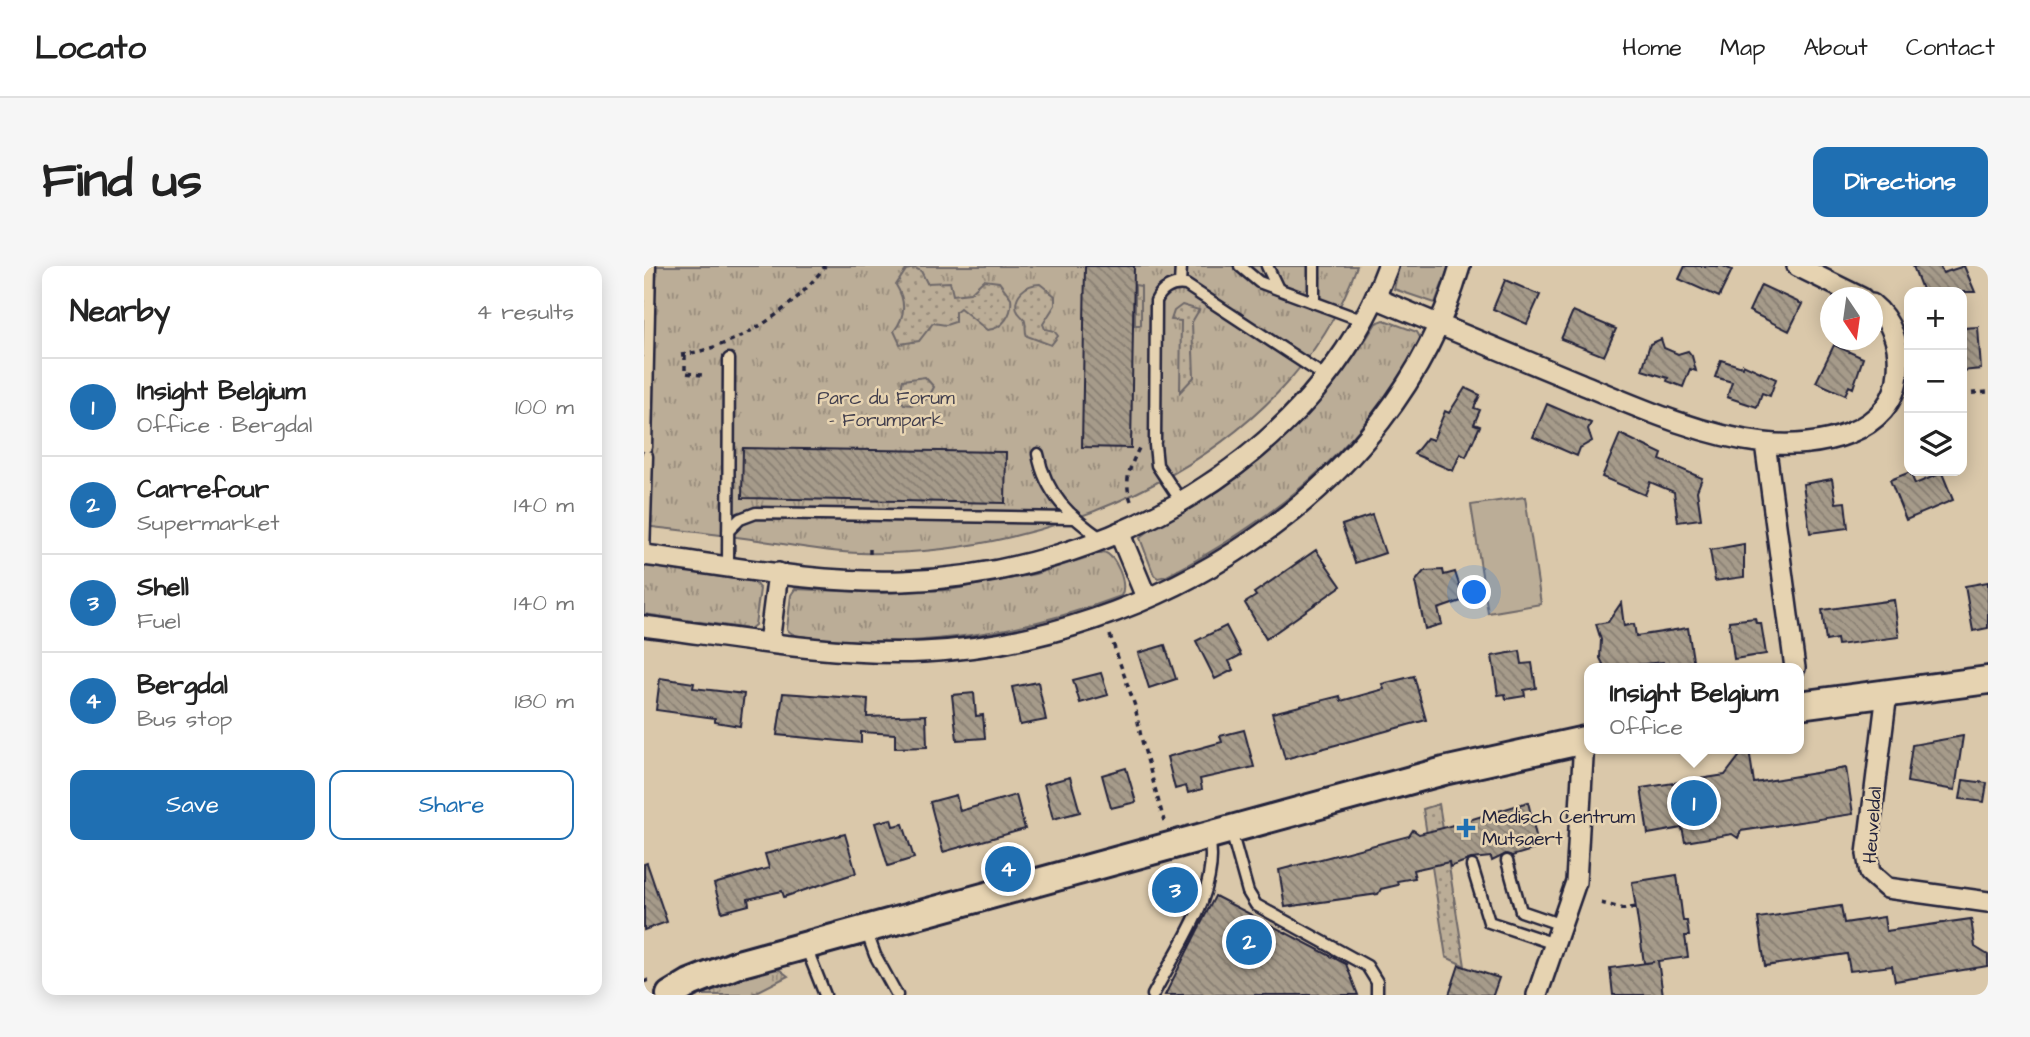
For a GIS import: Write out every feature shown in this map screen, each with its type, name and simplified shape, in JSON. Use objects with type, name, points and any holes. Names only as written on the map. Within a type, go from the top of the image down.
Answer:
[{"type":"main road","points":[[1804,702],[1887,694],[1988,680]]},
{"type":"main road","points":[[670,995],[712,973],[866,929],[1444,771],[1584,739]]},
{"type":"street","points":[[644,555],[778,573],[865,581],[938,579],[1022,564],[1111,536],[1181,501],[1266,442],[1300,410],[1327,378],[1364,321],[1388,266]]},
{"type":"street","points":[[644,625],[865,652],[958,649],[1049,632],[1146,597],[1219,561],[1256,537],[1337,471],[1396,403],[1439,325],[1460,266]]},
{"type":"street","points":[[1797,266],[1840,287]]},
{"type":"street","points":[[1375,298],[1636,407],[1714,432],[1765,443],[1796,443],[1843,436],[1859,430],[1884,410],[1896,386],[1898,360],[1889,324],[1883,317]]},
{"type":"street","points":[[1765,443],[1794,663]]},
{"type":"street","points":[[1111,536],[1146,597]]},
{"type":"street","points":[[769,642],[778,573]]},
{"type":"street","name":"Heuveldal","points":[[1887,694],[1867,854],[1870,873],[1887,888],[1988,902]]},
{"type":"street","points":[[1537,995],[1578,869],[1585,754]]},
{"type":"lane","points":[[644,555],[650,266]]},
{"type":"lane","points":[[1180,284],[1181,266]]},
{"type":"lane","points":[[1240,266],[1249,276],[1279,290],[1364,321]]},
{"type":"lane","points":[[1267,266],[1279,290]]},
{"type":"lane","points":[[1314,266],[1314,302]]},
{"type":"lane","points":[[1181,501],[1157,465],[1155,444],[1156,301],[1166,288],[1186,285],[1327,378]]},
{"type":"lane","points":[[728,566],[729,359]]},
{"type":"lane","points":[[1038,454],[1049,488],[1074,518],[1111,536]]},
{"type":"lane","points":[[728,531],[740,519],[756,513],[1074,518]]},
{"type":"lane","points":[[1153,995],[1206,886],[1220,833]]},
{"type":"lane","points":[[1220,833],[1256,905],[1367,966],[1377,982],[1377,995]]},
{"type":"lane","points":[[1507,861],[1521,911],[1558,935]]},
{"type":"lane","points":[[1472,866],[1489,922],[1558,935]]},
{"type":"lane","points":[[866,929],[874,954],[897,995]]},
{"type":"lane","points":[[806,946],[825,995]]},
{"type":"path","points":[[702,374],[685,373],[683,355],[745,334],[776,316],[825,266]]},
{"type":"path","points":[[1967,394],[1988,392]]},
{"type":"path","points":[[1130,502],[1128,476],[1141,444]]},
{"type":"path","points":[[870,549],[870,558]]},
{"type":"path","points":[[1110,635],[1136,706],[1141,737],[1164,821]]},
{"type":"path","points":[[1601,903],[1624,909],[1636,907]]},
{"type":"green space","name":"Parc du Forum - Forumpark","points":[[644,266],[1357,266],[1324,334],[1278,393],[1220,443],[1155,484],[1083,515],[1009,537],[933,550],[860,553],[644,526]]},
{"type":"green space","points":[[1399,266],[1449,266],[1435,303],[1394,289]]},
{"type":"green space","points":[[915,268],[921,271],[927,283],[950,282],[953,295],[970,293],[984,280],[999,282],[1011,298],[1009,315],[998,327],[987,330],[960,308],[955,312],[955,322],[946,325],[933,323],[919,341],[900,344],[894,331],[903,314],[903,303],[896,285],[906,270]]},
{"type":"green space","points":[[1040,284],[1055,296],[1055,305],[1043,324],[1045,329],[1054,331],[1058,336],[1051,345],[1027,336],[1025,321],[1018,313],[1016,305],[1022,291]]},
{"type":"green space","points":[[1135,285],[1141,286],[1141,325],[1135,325]]},
{"type":"green space","points":[[1182,305],[1199,310],[1192,322],[1194,377],[1180,392],[1181,321],[1171,320],[1174,311]]},
{"type":"green space","points":[[1384,320],[1417,332],[1421,339],[1406,366],[1349,441],[1295,493],[1233,538],[1167,576],[1158,578],[1154,575],[1140,538],[1214,494],[1263,457],[1324,397],[1376,323]]},
{"type":"green space","points":[[925,377],[934,387],[929,396],[923,402],[904,404],[899,397],[903,380]]},
{"type":"green space","points":[[1525,497],[1541,604],[1488,613],[1471,505]]},
{"type":"green space","points":[[1104,552],[1113,559],[1120,571],[1123,585],[1121,596],[1050,619],[977,634],[902,641],[805,637],[787,629],[791,595],[795,589],[883,593],[949,590],[1035,574]]},
{"type":"green space","points":[[644,565],[754,582],[760,589],[755,625],[750,629],[644,614]]},
{"type":"green space","points":[[1439,804],[1465,966],[1446,957],[1423,809]]},
{"type":"green space","points":[[769,968],[780,970],[788,976],[751,995],[702,995],[732,980]]},
{"type":"building","points":[[1085,266],[1134,266],[1131,448],[1082,447]]},
{"type":"building","points":[[1685,266],[1723,266],[1732,270],[1719,297],[1679,279]]},
{"type":"building","points":[[1913,266],[1940,266],[1943,273],[1964,266],[1975,292],[1967,292],[1967,287],[1921,287]]},
{"type":"building","points":[[1505,280],[1540,295],[1527,324],[1493,309]]},
{"type":"building","points":[[1761,285],[1802,304],[1789,331],[1749,311]]},
{"type":"building","points":[[1573,311],[1616,329],[1604,356],[1561,339]]},
{"type":"building","points":[[1978,327],[1981,369],[1967,370],[1967,328]]},
{"type":"building","points":[[1661,339],[1664,348],[1678,354],[1688,351],[1692,356],[1696,371],[1690,369],[1683,387],[1667,381],[1668,378],[1642,370],[1650,344]]},
{"type":"building","points":[[1832,350],[1845,350],[1863,358],[1853,388],[1849,386],[1845,395],[1816,382]]},
{"type":"building","points":[[1721,360],[1742,367],[1743,364],[1776,379],[1770,396],[1762,393],[1757,407],[1727,397],[1732,382],[1715,377]]},
{"type":"building","points":[[1465,388],[1480,395],[1474,408],[1480,410],[1474,424],[1480,426],[1466,457],[1460,454],[1453,471],[1414,454],[1427,438],[1433,440],[1445,411],[1449,413]]},
{"type":"building","points":[[1547,404],[1591,423],[1588,429],[1592,441],[1580,448],[1577,456],[1533,437]]},
{"type":"building","points":[[1620,434],[1662,454],[1660,460],[1702,478],[1697,491],[1701,519],[1678,522],[1674,492],[1650,482],[1645,495],[1602,477]]},
{"type":"building","points":[[743,448],[1006,452],[1005,503],[742,498]]},
{"type":"building","points":[[1904,474],[1912,476],[1915,484],[1935,476],[1943,476],[1953,500],[1906,520],[1890,480]]},
{"type":"building","points":[[1832,479],[1836,503],[1845,502],[1848,528],[1810,533],[1803,484]]},
{"type":"building","points":[[1372,515],[1385,553],[1355,563],[1342,525]]},
{"type":"building","points":[[1744,544],[1744,577],[1715,581],[1710,550]]},
{"type":"building","points":[[1316,550],[1341,586],[1266,639],[1245,603],[1256,596],[1254,593]]},
{"type":"building","points":[[1443,570],[1444,575],[1455,572],[1464,600],[1438,609],[1442,624],[1425,629],[1415,582],[1424,571]]},
{"type":"building","points":[[1988,582],[1988,628],[1973,631],[1965,586]]},
{"type":"building","points":[[1894,600],[1899,637],[1838,645],[1837,639],[1826,641],[1822,610]]},
{"type":"building","points":[[1621,603],[1624,626],[1634,624],[1636,636],[1688,628],[1694,663],[1602,663],[1600,658],[1601,640],[1596,624],[1608,622]]},
{"type":"building","points":[[1755,618],[1756,623],[1761,623],[1766,654],[1734,659],[1729,621]]},
{"type":"building","points":[[1226,626],[1241,655],[1229,661],[1233,670],[1215,679],[1196,641]]},
{"type":"building","points":[[1165,645],[1176,679],[1149,688],[1138,653]]},
{"type":"building","points":[[1520,651],[1522,664],[1532,663],[1536,688],[1524,690],[1525,696],[1506,699],[1505,694],[1498,695],[1492,656]]},
{"type":"building","points":[[1101,673],[1108,695],[1080,703],[1073,680]]},
{"type":"building","points":[[1414,676],[1426,720],[1285,759],[1272,713],[1340,696],[1341,701],[1384,689],[1382,684]]},
{"type":"building","points":[[660,678],[694,683],[693,688],[744,694],[740,726],[715,722],[715,718],[656,710]]},
{"type":"building","points":[[1038,682],[1046,720],[1020,725],[1012,687]]},
{"type":"building","points":[[783,693],[868,699],[867,717],[926,715],[927,747],[895,748],[895,734],[861,732],[861,743],[777,735]]},
{"type":"building","points":[[974,693],[976,716],[983,715],[985,738],[957,740],[952,695]]},
{"type":"building","points":[[1244,730],[1254,767],[1200,779],[1202,789],[1188,793],[1186,786],[1175,789],[1167,757],[1222,742],[1220,736]]},
{"type":"building","points":[[1963,736],[1955,790],[1907,782],[1912,745]]},
{"type":"building","points":[[1741,754],[1750,754],[1754,783],[1846,768],[1853,814],[1741,831],[1738,838],[1732,834],[1685,842],[1682,828],[1648,834],[1641,788],[1725,775]]},
{"type":"building","points":[[1126,768],[1136,802],[1111,808],[1102,775]]},
{"type":"building","points":[[1070,777],[1080,812],[1053,819],[1044,784]]},
{"type":"building","points":[[1963,780],[1987,783],[1984,802],[1960,799]]},
{"type":"building","points":[[956,795],[960,811],[1016,795],[1025,829],[943,852],[930,802]]},
{"type":"building","points":[[1528,802],[1539,848],[1512,856],[1506,854],[1492,861],[1491,857],[1471,859],[1450,867],[1449,862],[1413,870],[1415,878],[1397,881],[1398,885],[1381,889],[1378,894],[1285,907],[1279,870],[1409,836],[1413,830],[1419,834]]},
{"type":"building","points":[[891,819],[893,826],[903,824],[914,858],[888,866],[875,823]]},
{"type":"building","points":[[845,834],[856,873],[784,897],[782,891],[748,899],[749,905],[722,912],[714,884],[769,868],[765,854]]},
{"type":"building","points":[[647,863],[667,922],[644,930],[644,864]]},
{"type":"building","points":[[1677,875],[1683,921],[1687,921],[1689,936],[1685,936],[1688,957],[1658,961],[1663,995],[1613,995],[1610,968],[1654,962],[1644,963],[1632,882]]},
{"type":"building","points":[[1183,876],[1190,898],[1166,905],[1160,882]]},
{"type":"building","points":[[1215,896],[1346,964],[1358,995],[1165,995]]},
{"type":"building","points":[[1841,906],[1844,923],[1884,917],[1886,931],[1971,919],[1975,947],[1988,955],[1988,966],[1895,981],[1892,966],[1850,971],[1847,954],[1765,966],[1758,918]]},
{"type":"building","points":[[1459,965],[1499,978],[1493,995],[1449,995]]},
{"type":"place","name":"Insight Belgium","points":[[1694,803]]},
{"type":"place","name":"Medisch Centrum Mutsaert","points":[[1466,828]]},
{"type":"place","name":"Bergdal","points":[[1008,869]]},
{"type":"place","name":"Shell","points":[[1175,890]]},
{"type":"place","name":"Carrefour","points":[[1249,942]]}]
